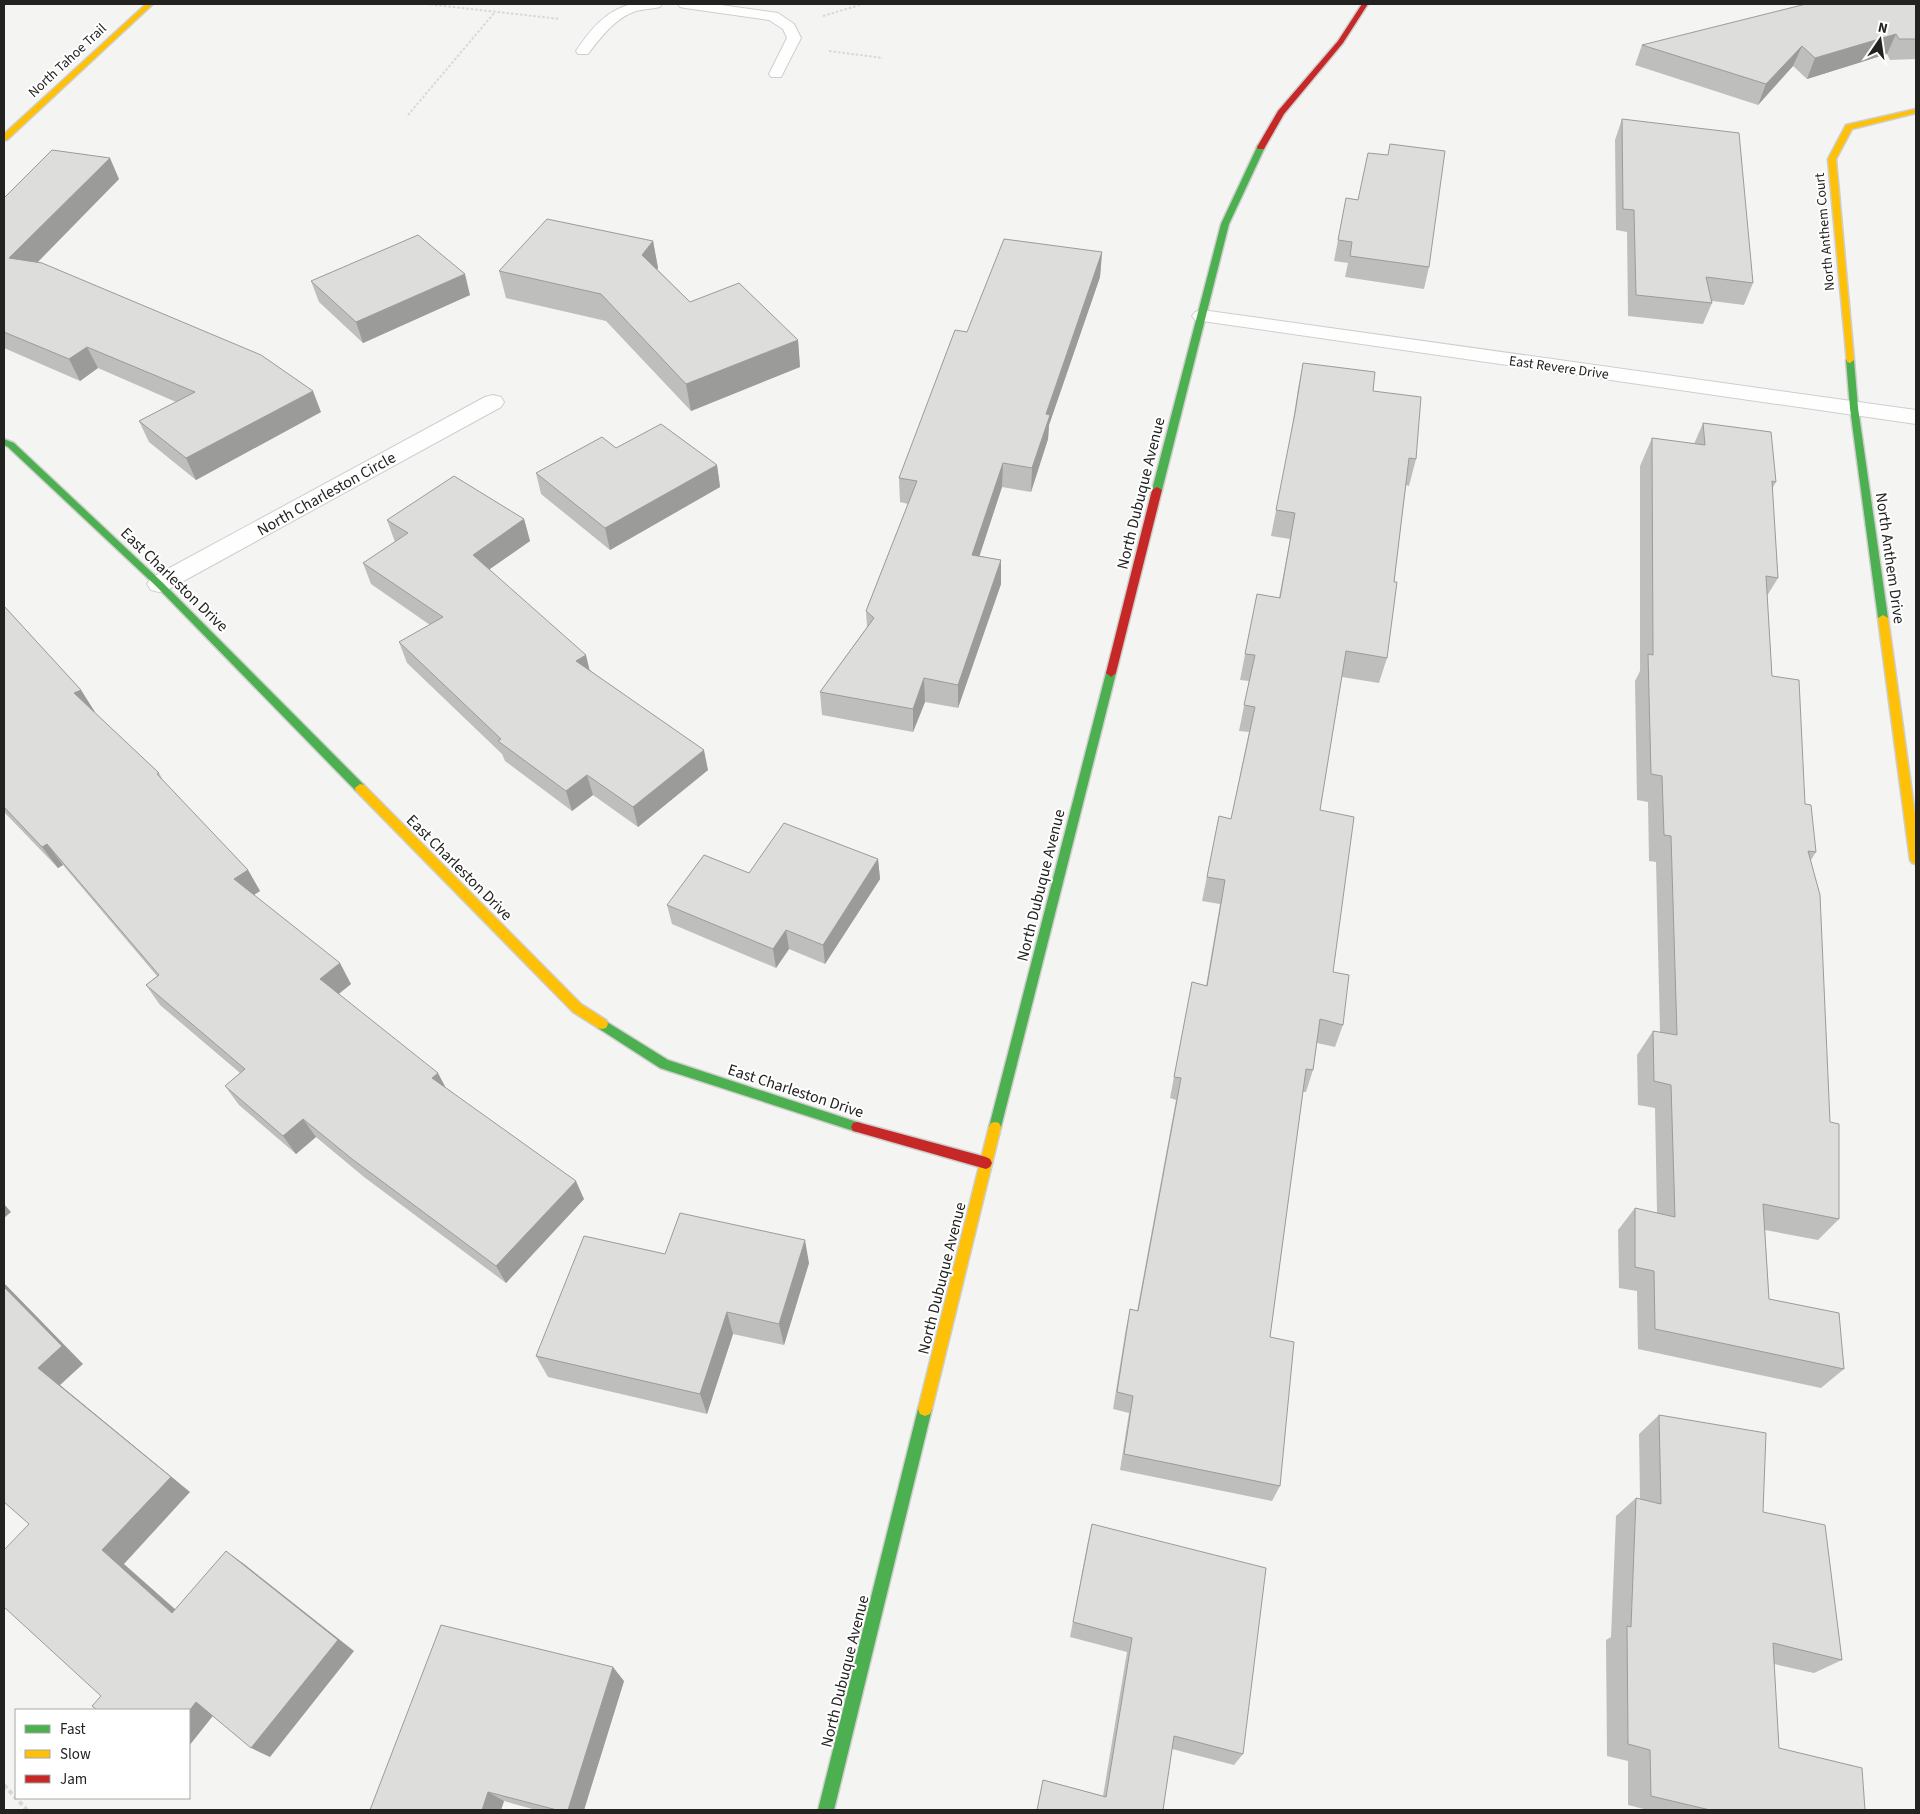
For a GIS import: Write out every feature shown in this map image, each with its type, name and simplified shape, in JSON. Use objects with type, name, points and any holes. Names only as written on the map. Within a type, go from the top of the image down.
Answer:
[{"type":"street","name":"North Tahoe Trail","points":[[4,138],[150,4]]},
{"type":"street","name":"North Dubuque Avenue","points":[[826,1810],[986,1164],[1225,224],[1252,161],[1281,113],[1341,42],[1365,4]]},
{"type":"street","name":"North Anthem Court","points":[[1854,408],[1832,159],[1849,126],[1916,111]]},
{"type":"street","name":"East Revere Drive","points":[[1202,316],[1916,416]]},
{"type":"street","name":"North Charleston Circle","points":[[159,584],[493,402]]},
{"type":"street","name":"North Anthem Drive","points":[[1854,408],[1916,860]]},
{"type":"street","name":"East Charleston Drive","points":[[4,442],[10,445],[159,584],[577,1008],[664,1064],[825,1118],[986,1164]]},
{"type":"lane","points":[[583,51],[604,24],[621,12],[655,4]]},
{"type":"lane","points":[[685,4],[773,16],[789,27],[794,38],[776,74]]},
{"type":"path","points":[[426,4],[568,20]]},
{"type":"path","points":[[408,115],[495,12]]},
{"type":"path","points":[[4,1785],[15,1797]]},
{"type":"path","points":[[17,1799],[27,1810]]},
{"type":"building","points":[[1806,4],[1916,4],[1916,39],[1899,39],[1896,34],[1815,58],[1802,46],[1766,84],[1642,45]]},
{"type":"building","points":[[1622,119],[1739,133],[1753,283],[1706,277],[1712,303],[1636,295],[1634,210],[1623,209]]},
{"type":"building","points":[[1390,144],[1445,151],[1429,267],[1350,256],[1352,242],[1338,240],[1346,198],[1358,200],[1368,153],[1388,155]]},
{"type":"building","points":[[52,150],[110,158],[9,258],[42,263],[261,355],[313,391],[186,458],[139,421],[195,392],[87,347],[69,359],[4,332],[4,198]]},
{"type":"building","points":[[547,219],[653,241],[642,255],[690,302],[739,283],[798,340],[686,384],[601,294],[499,271]]},
{"type":"building","points":[[418,235],[465,274],[356,322],[311,281]]},
{"type":"building","points":[[1004,239],[1102,252],[1046,414],[1050,415],[1032,468],[1003,463],[972,555],[1001,560],[958,685],[924,678],[913,709],[820,692],[874,618],[866,611],[917,481],[899,478],[955,330],[967,332]]},
{"type":"building","points":[[1303,363],[1375,372],[1373,391],[1421,397],[1416,459],[1409,458],[1394,582],[1397,582],[1387,658],[1346,651],[1320,810],[1354,817],[1333,972],[1349,975],[1343,1025],[1320,1019],[1313,1070],[1306,1069],[1270,1337],[1294,1342],[1280,1486],[1124,1454],[1133,1396],[1117,1392],[1130,1309],[1138,1311],[1181,1078],[1174,1077],[1192,982],[1207,986],[1225,880],[1207,877],[1219,816],[1231,819],[1255,707],[1244,705],[1255,655],[1245,654],[1257,594],[1280,598],[1295,513],[1276,510]]},
{"type":"building","points":[[1703,423],[1771,432],[1776,482],[1772,481],[1778,578],[1766,576],[1772,676],[1799,680],[1805,804],[1811,805],[1816,852],[1808,851],[1820,895],[1830,1122],[1839,1124],[1839,1219],[1763,1204],[1769,1299],[1839,1313],[1844,1369],[1655,1329],[1654,1271],[1635,1267],[1635,1208],[1675,1217],[1671,1085],[1654,1081],[1653,1031],[1677,1035],[1671,836],[1664,835],[1662,776],[1651,774],[1648,654],[1653,655],[1652,438],[1705,445]]},
{"type":"building","points":[[661,424],[717,465],[605,528],[536,473],[602,437],[616,448]]},
{"type":"building","points":[[454,476],[524,519],[473,555],[586,655],[576,661],[704,750],[633,807],[587,775],[566,791],[498,741],[501,739],[399,642],[443,617],[363,563],[408,533],[387,520]]},
{"type":"building","points":[[4,606],[81,690],[74,693],[159,773],[157,774],[248,870],[234,879],[340,963],[320,979],[438,1073],[432,1078],[576,1181],[496,1266],[352,1159],[303,1119],[283,1136],[225,1086],[245,1069],[146,985],[159,975],[47,844],[42,847],[4,807]]},
{"type":"building","points":[[784,823],[878,859],[823,945],[786,930],[773,949],[667,905],[704,855],[749,873]]},
{"type":"building","points":[[680,1213],[805,1240],[779,1324],[727,1312],[700,1394],[536,1356],[584,1236],[665,1254]]},
{"type":"building","points":[[4,1287],[62,1346],[38,1368],[171,1477],[102,1550],[172,1613],[226,1551],[338,1640],[251,1748],[196,1702],[190,1710],[96,1709],[92,1706],[101,1696],[4,1607],[4,1550],[29,1524],[4,1502]]},
{"type":"building","points":[[1659,1415],[1766,1433],[1763,1512],[1825,1525],[1842,1660],[1773,1643],[1779,1748],[1862,1768],[1865,1810],[1710,1810],[1651,1796],[1650,1750],[1628,1744],[1627,1626],[1631,1627],[1636,1498],[1661,1504]]},
{"type":"building","points":[[1092,1524],[1266,1568],[1243,1754],[1174,1736],[1163,1810],[1037,1810],[1043,1780],[1106,1797],[1132,1638],[1073,1622]]},
{"type":"building","points":[[441,1625],[613,1667],[568,1810],[557,1810],[488,1792],[482,1810],[370,1810]]},
{"type":"traffic: fast","points":[[1157,490],[1225,224],[1261,147]]},
{"type":"traffic: fast","points":[[1850,360],[1854,408],[1883,618]]},
{"type":"traffic: fast","points":[[4,442],[11,445],[159,584],[360,788]]},
{"type":"traffic: fast","points":[[995,1127],[1111,673]]},
{"type":"traffic: fast","points":[[602,1024],[664,1064],[857,1127]]},
{"type":"traffic: fast","points":[[826,1810],[925,1409]]},
{"type":"traffic: slow","points":[[4,138],[150,4]]},
{"type":"traffic: slow","points":[[1850,360],[1832,159],[1849,127],[1916,111]]},
{"type":"traffic: slow","points":[[1883,618],[1916,860]]},
{"type":"traffic: slow","points":[[360,788],[577,1008],[602,1024]]},
{"type":"traffic: slow","points":[[925,1409],[995,1127]]},
{"type":"traffic: jam","points":[[1261,147],[1281,113],[1341,42],[1365,4]]},
{"type":"traffic: jam","points":[[1111,673],[1157,490]]},
{"type":"traffic: jam","points":[[857,1127],[986,1163]]}]
